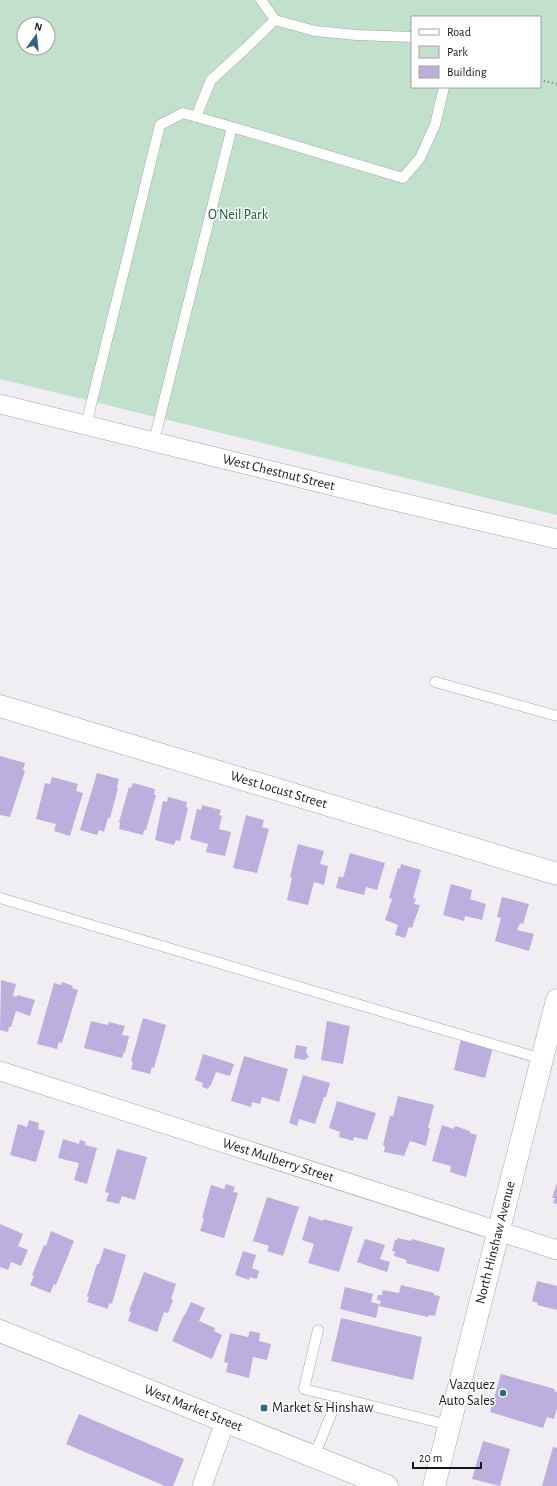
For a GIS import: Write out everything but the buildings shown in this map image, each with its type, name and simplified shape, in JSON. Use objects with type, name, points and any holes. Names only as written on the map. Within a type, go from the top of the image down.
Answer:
[{"type":"main road","name":"West Locust Street","points":[[0,706],[557,874]]},
{"type":"main road","name":"North Hinshaw Avenue","points":[[434,1486],[498,1230],[548,1048],[557,1000]]},
{"type":"main road","name":"West Market Street","points":[[0,1331],[387,1486]]},
{"type":"street","name":"West Chestnut Street","points":[[0,404],[557,539]]},
{"type":"street","name":"West Mulberry Street","points":[[0,1071],[557,1250]]},
{"type":"street","points":[[202,1486],[225,1422]]},
{"type":"lane","points":[[261,0],[274,20],[315,31],[411,37]]},
{"type":"lane","points":[[196,117],[211,80],[245,50],[274,20]]},
{"type":"lane","points":[[86,425],[160,125],[183,113],[403,178],[420,158],[435,125],[444,88]]},
{"type":"lane","points":[[154,441],[232,127]]},
{"type":"lane","points":[[435,682],[557,716]]},
{"type":"lane","points":[[0,898],[548,1048]]},
{"type":"lane","points":[[318,1330],[304,1389],[449,1425]]},
{"type":"lane","points":[[314,1457],[338,1397]]},
{"type":"path","points":[[541,80],[557,84]]},
{"type":"green space","name":"O'Neil Park","points":[[0,0],[557,0],[557,515],[0,379]]},
{"type":"place","name":"Vazquez Auto Sales","points":[[503,1393]]},
{"type":"place","name":"Market & Hinshaw","points":[[264,1408]]}]
